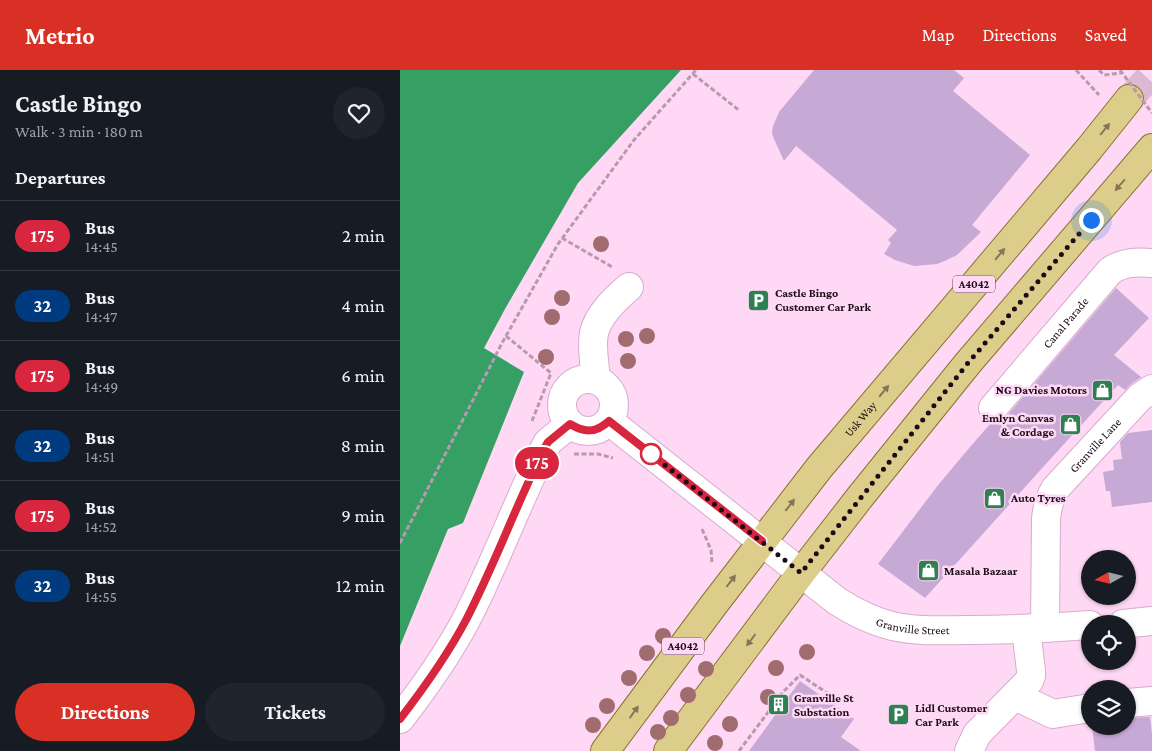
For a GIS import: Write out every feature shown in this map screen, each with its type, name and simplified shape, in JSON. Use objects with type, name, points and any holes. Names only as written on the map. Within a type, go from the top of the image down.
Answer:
[{"type":"main road","name":"Usk Way","points":[[606,751],[715,603],[819,468],[1089,149],[1117,100]]},
{"type":"main road","points":[[668,751],[801,573],[968,363],[1152,148]]},
{"type":"street","name":"Canal Parade","points":[[993,408],[1110,271],[1130,262],[1152,263]]},
{"type":"street","points":[[596,380],[594,334],[597,324],[621,278]]},
{"type":"street","points":[[588,378],[596,380],[609,389],[613,397],[613,413],[609,421],[595,430],[578,428],[570,424],[565,416],[563,399],[566,391],[572,384],[588,378]]},
{"type":"street","name":"Granville Lane","points":[[969,751],[977,734],[1015,696],[1031,676],[1049,498],[1102,437],[1140,398],[1152,389]]},
{"type":"street","name":"Granville Street","points":[[609,421],[837,601],[873,620],[894,626],[933,630],[1081,626]]},
{"type":"street","points":[[400,719],[444,659],[465,621],[548,442],[570,424]]},
{"type":"street","points":[[1136,623],[1152,621]]},
{"type":"street","points":[[1015,696],[1053,714],[1081,709]]},
{"type":"street","points":[[1136,702],[1152,701]]},
{"type":"path","points":[[400,543],[502,343],[562,238],[634,140],[696,70]]},
{"type":"path","points":[[1076,70],[1117,100]]},
{"type":"path","points":[[1099,70],[1104,75],[1121,71],[1152,113]]},
{"type":"path","points":[[693,74],[740,111]]},
{"type":"path","points":[[562,238],[621,278]]},
{"type":"path","points":[[506,336],[551,373],[531,424]]},
{"type":"path","points":[[569,455],[598,454],[620,460]]},
{"type":"path","points":[[697,523],[703,531],[711,550],[712,570]]},
{"type":"path","points":[[739,751],[784,691],[800,675],[844,704]]},
{"type":"shaded area","points":[[400,70],[681,70],[578,183],[484,348],[524,372],[463,523],[448,529],[400,646]]},
{"type":"building","points":[[814,70],[954,70],[964,78],[953,91],[1030,155],[972,225],[981,232],[957,255],[937,264],[914,266],[895,260],[884,254],[891,243],[888,240],[897,230],[796,146],[784,161],[772,133],[773,126],[779,112]]},
{"type":"building","points":[[1116,288],[1149,318],[1114,355],[1141,377],[1125,390],[1118,385],[925,598],[878,564],[970,447],[991,423],[999,423],[1005,418]]},
{"type":"building","points":[[1152,430],[1152,502],[1112,507],[1110,491],[1106,491],[1103,472],[1114,470],[1113,460],[1122,459],[1120,442],[1128,433]]},
{"type":"building","points":[[800,681],[854,719],[841,737],[861,751],[749,751]]},
{"type":"building","points":[[1150,717],[1152,751],[1095,751],[1093,735],[1136,735],[1136,718]]},
{"type":"tunnel","points":[[1129,99],[1152,74]]},
{"type":"bus line","name":"175","points":[[400,719],[444,659],[465,621],[483,585],[534,468],[548,442],[570,424],[586,430],[595,430],[609,421],[762,541]]},
{"type":"place","name":"Castle Bingo Customer Car Park","points":[[759,300]]},
{"type":"place","name":"NG Davies Motors","points":[[1103,390]]},
{"type":"place","name":"Emlyn Canvas & Cordage","points":[[1070,425]]},
{"type":"place","name":"Auto Tyres","points":[[995,498]]},
{"type":"place","name":"Masala Bazaar","points":[[928,571]]},
{"type":"place","name":"Granville St Substation","points":[[778,705]]},
{"type":"place","name":"Lidl Customer Car Park","points":[[899,715]]},
{"type":"route","points":[[651,454],[801,573],[968,363],[1091,220]]}]
